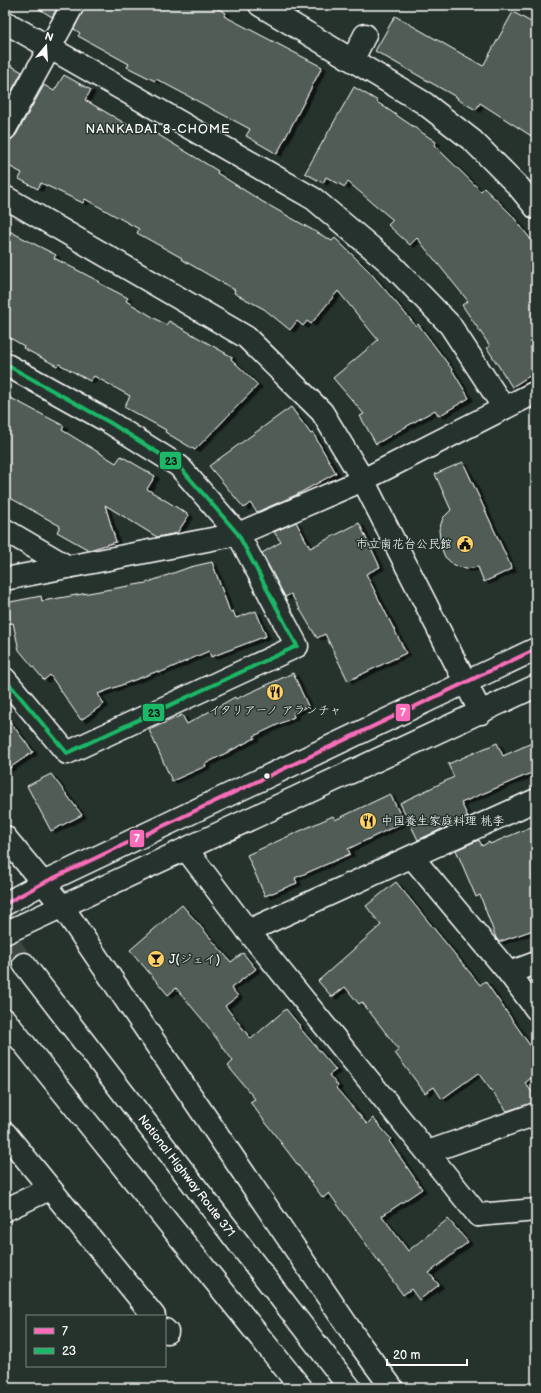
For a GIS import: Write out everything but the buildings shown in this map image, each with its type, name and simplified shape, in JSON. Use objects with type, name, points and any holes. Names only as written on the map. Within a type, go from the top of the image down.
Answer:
[{"type":"main road","points":[[5,129],[73,5]]},
{"type":"main road","points":[[260,5],[353,59],[424,104],[473,141],[518,186],[536,208]]},
{"type":"main road","points":[[5,22],[50,46],[314,199],[391,264],[450,325],[504,408]]},
{"type":"main road","points":[[353,59],[365,35]]},
{"type":"main road","points":[[5,197],[246,337],[322,412],[363,480],[481,712]]},
{"type":"main road","points":[[5,364],[109,422],[179,466],[238,534],[297,646],[67,753],[5,679]]},
{"type":"main road","points":[[5,579],[238,534],[363,480],[536,392]]},
{"type":"main road","points":[[5,530],[68,567]]},
{"type":"main road","points":[[5,904],[43,883],[536,650]]},
{"type":"main road","points":[[5,933],[536,686]]},
{"type":"main road","points":[[248,932],[536,800]]},
{"type":"main road","points":[[5,837],[62,906],[362,1347],[392,1388]]},
{"type":"main road","points":[[186,849],[248,932],[478,1215],[536,1210]]},
{"type":"main road","points":[[412,857],[509,973],[536,1009]]},
{"type":"main road","points":[[509,973],[536,963]]},
{"type":"main road","name":"National Highway Route 371","points":[[24,964],[350,1388]]},
{"type":"main road","points":[[5,1020],[301,1388]]},
{"type":"main road","points":[[428,1152],[536,1114]]},
{"type":"main road","points":[[5,1133],[153,1315]]},
{"type":"main road","points":[[5,1210],[49,1189]]},
{"type":"tunnel","points":[[5,939],[24,964]]},
{"type":"transit line","name":"23","points":[[5,364],[109,422],[179,466],[238,534],[297,646],[67,753],[5,679]]},
{"type":"transit line","name":"7","points":[[5,904],[43,883],[536,649]]},
{"type":"place","name":"市立南花台公民館","points":[[465,544]]},
{"type":"place","name":"イタリアーノ アランチャ","points":[[275,692]]},
{"type":"place","name":"中国養生家庭料理 桃李","points":[[368,821]]},
{"type":"place","name":"J(ジェイ)","points":[[156,959]]},
{"type":"district","name":"NANKADAI 8-CHOME","points":[[158,128]]}]
